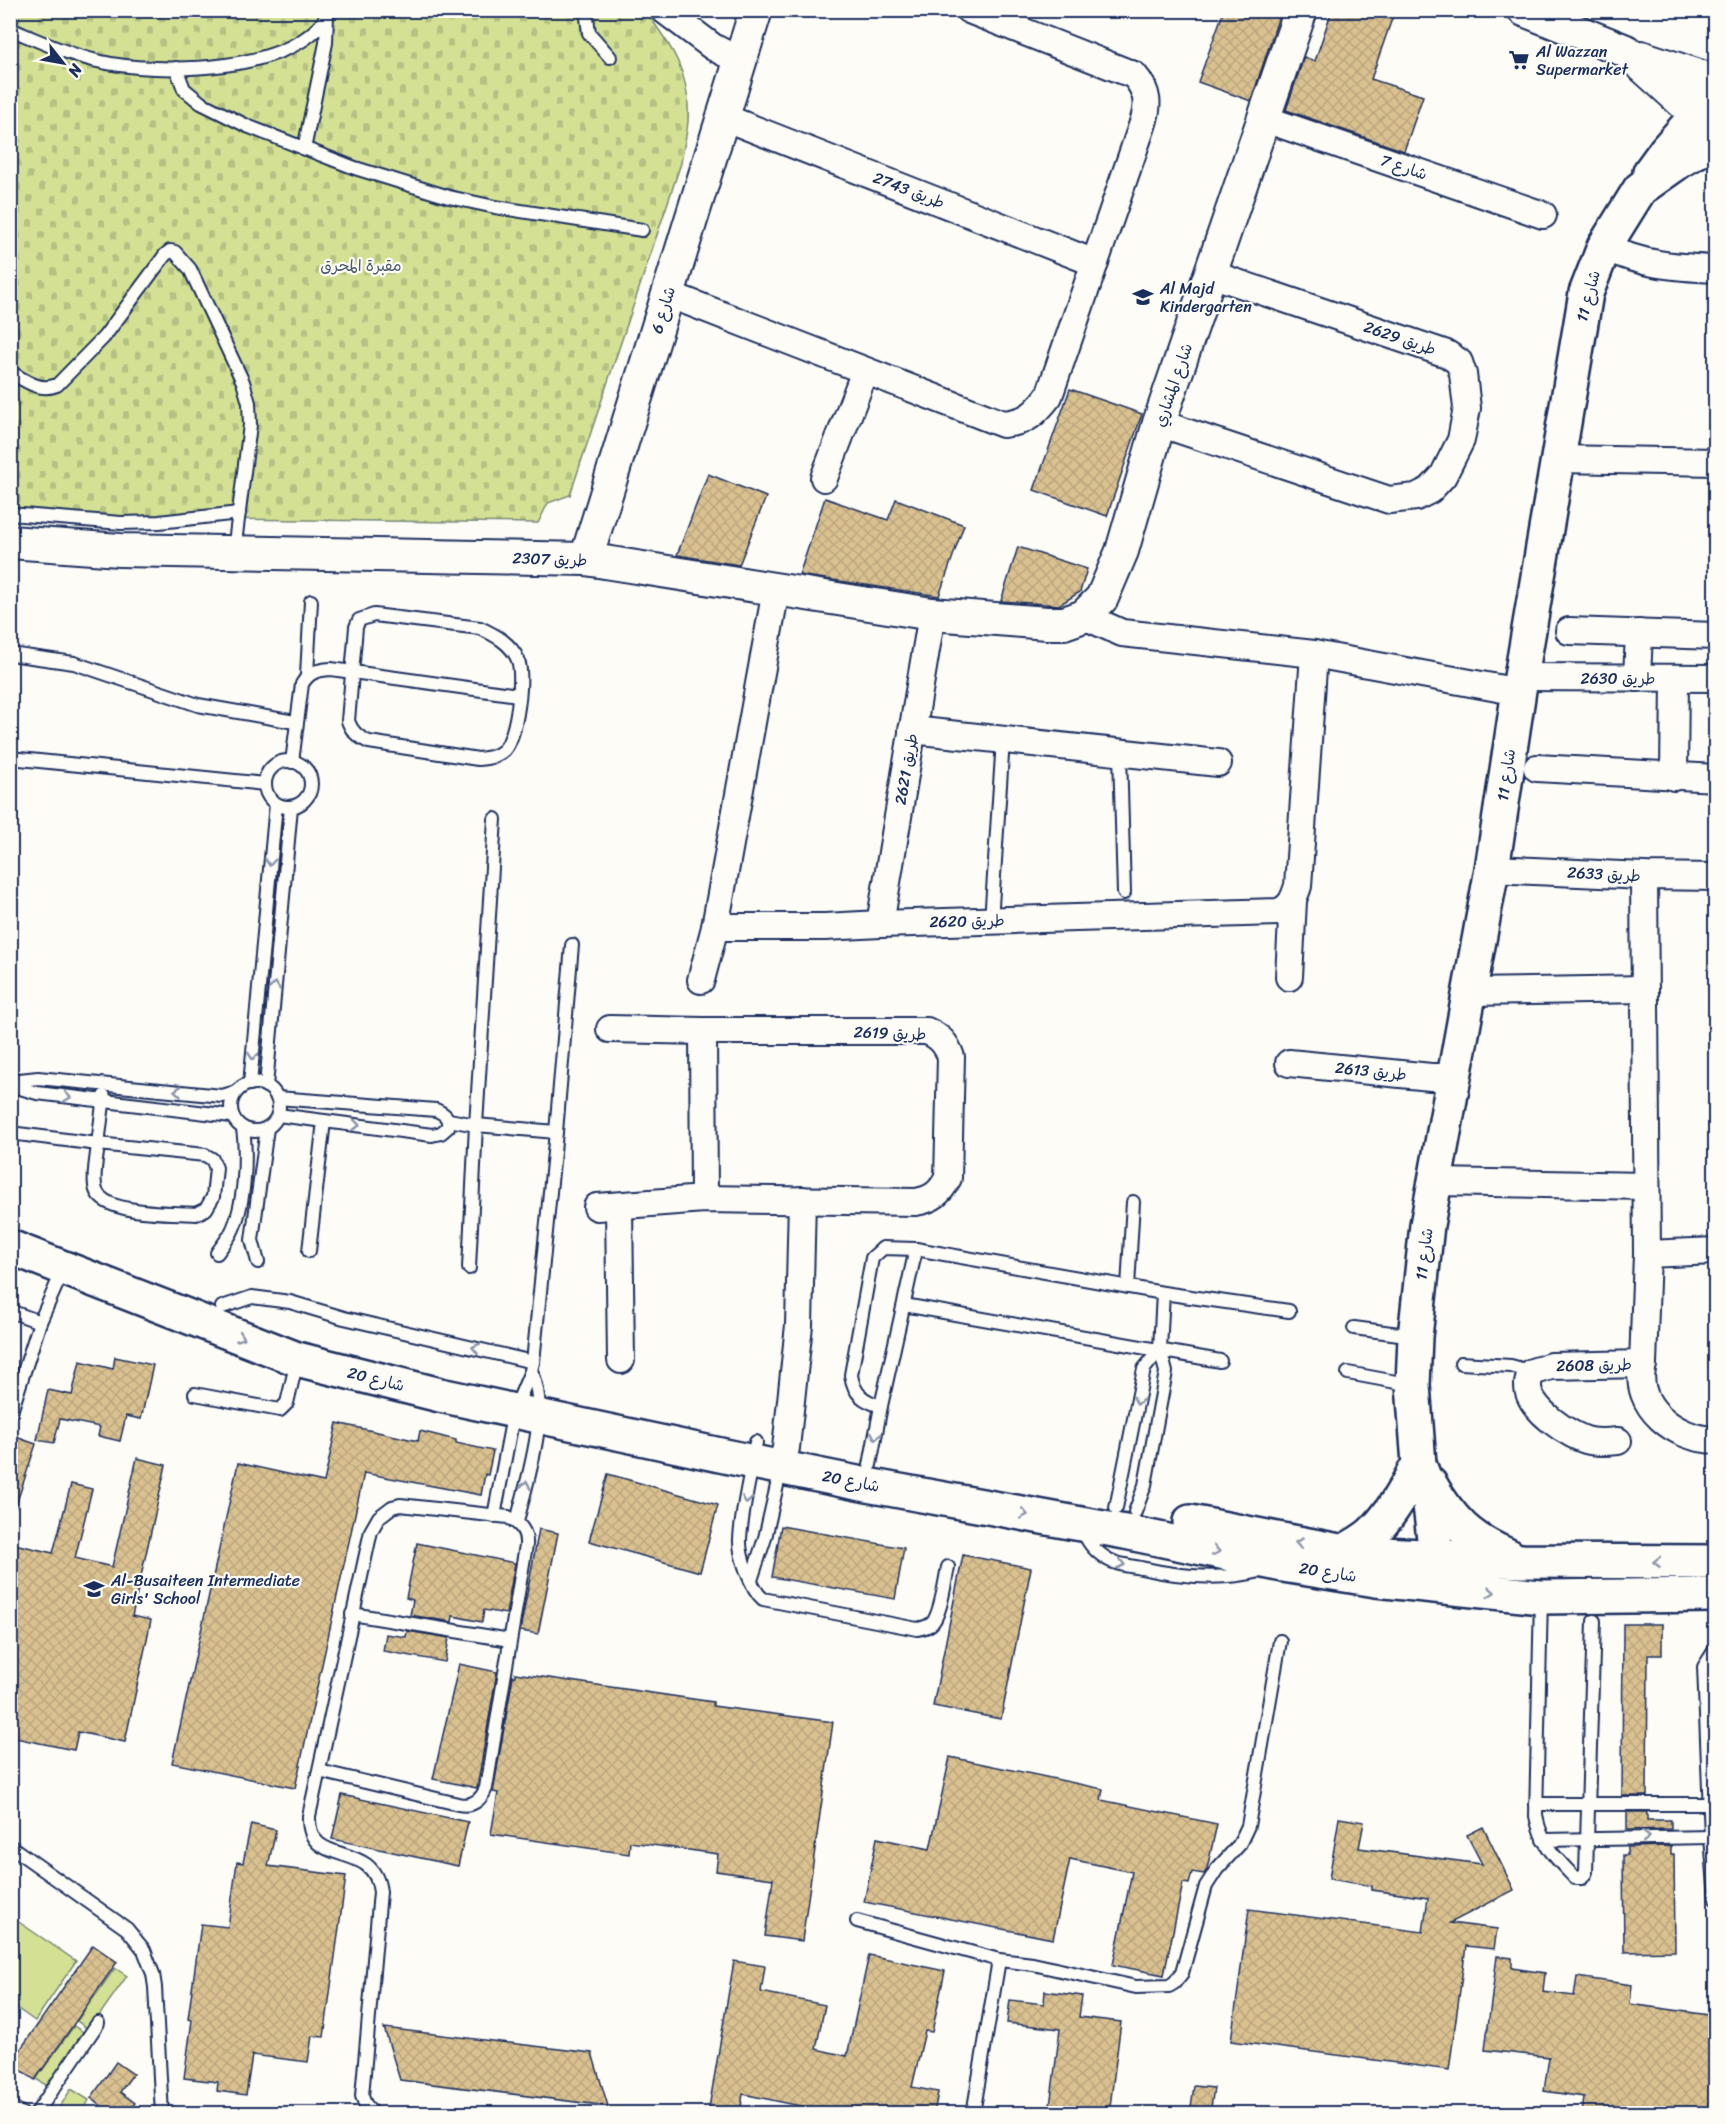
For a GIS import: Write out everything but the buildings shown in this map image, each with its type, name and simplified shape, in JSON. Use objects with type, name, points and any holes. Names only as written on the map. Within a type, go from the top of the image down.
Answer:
[{"type":"main road","points":[[1709,129],[1697,98],[1707,85],[1715,81]]},
{"type":"main road","name":"شارع 11","points":[[1430,1572],[1412,1494],[1419,1464],[1413,1385],[1415,1336],[1427,1225],[1492,869],[1520,684],[1586,293],[1604,247],[1665,150],[1709,129]]},
{"type":"main road","name":"شارع 20","points":[[10,1227],[303,1337],[444,1378],[529,1392],[769,1455],[869,1475],[1126,1518],[1344,1551],[1390,1555],[1430,1572],[1541,1597],[1716,1596]]},
{"type":"main road","name":"شارع 20","points":[[10,1247],[297,1359],[440,1395],[529,1392]]},
{"type":"main road","points":[[1344,1551],[1369,1535],[1384,1521],[1419,1464],[1458,1525],[1486,1546],[1521,1561]]},
{"type":"main road","name":"شارع 20","points":[[869,1475],[1082,1525],[1126,1518],[1283,1565],[1430,1572],[1521,1561],[1716,1562]]},
{"type":"street","points":[[664,10],[713,46],[744,51]]},
{"type":"street","name":"شارع 6","points":[[586,559],[756,10]]},
{"type":"street","points":[[668,294],[1003,424],[1018,423],[1031,416],[1049,396],[1147,111],[1147,97],[1142,84],[1134,75],[969,10]]},
{"type":"street","points":[[1524,10],[1558,16],[1626,51],[1715,81]]},
{"type":"street","name":"شارع المشاري","points":[[1084,616],[1101,598],[1122,551],[1159,423],[1301,11]]},
{"type":"street","points":[[1626,51],[1709,129]]},
{"type":"street","name":"طريق 2743","points":[[723,117],[1095,263]]},
{"type":"street","name":"شارع 7","points":[[1265,118],[1543,215]]},
{"type":"street","points":[[1604,247],[1646,263],[1668,267],[1716,269]]},
{"type":"street","name":"طريق 2629","points":[[1159,423],[1389,500],[1416,497],[1430,490],[1443,476],[1461,440],[1467,408],[1463,374],[1459,362],[1447,354],[1211,274]]},
{"type":"street","points":[[824,478],[865,371]]},
{"type":"street","points":[[1558,459],[1716,462]]},
{"type":"street","name":"طريق 2307","points":[[10,542],[120,550],[586,559],[932,614],[1047,623],[1064,623],[1084,616]]},
{"type":"street","points":[[701,980],[715,927],[776,590]]},
{"type":"street","name":"طريق 2621","points":[[880,924],[932,614]]},
{"type":"street","name":"طريق 2630","points":[[1084,616],[1122,633],[1314,654],[1520,684],[1637,678],[1716,678]]},
{"type":"street","points":[[1569,631],[1716,636]]},
{"type":"street","points":[[1637,678],[1639,633]]},
{"type":"street","points":[[1289,977],[1293,901],[1298,886],[1314,654]]},
{"type":"street","points":[[1674,777],[1675,678]]},
{"type":"street","points":[[912,730],[1218,763]]},
{"type":"street","points":[[1537,768],[1716,778]]},
{"type":"street","name":"طريق 2633","points":[[1492,869],[1716,877]]},
{"type":"street","name":"طريق 2608","points":[[1644,876],[1647,1254],[1643,1364],[1640,1376],[1643,1389],[1657,1414],[1678,1432],[1692,1437],[1716,1440]]},
{"type":"street","name":"طريق 2620","points":[[715,927],[825,927],[1220,915],[1278,912],[1285,910],[1293,901]]},
{"type":"street","points":[[1469,992],[1646,989]]},
{"type":"street","name":"طريق 2619","points":[[610,1029],[927,1031],[938,1036],[947,1045],[951,1057],[948,1178],[942,1191],[930,1200],[916,1202],[704,1199],[608,1207],[621,1360]]},
{"type":"street","points":[[703,1031],[704,1199]]},
{"type":"street","name":"طريق 2613","points":[[1289,1063],[1431,1077],[1454,1077]]},
{"type":"street","points":[[1435,1182],[1646,1186]]},
{"type":"street","points":[[769,1455],[799,1325],[802,1200]]},
{"type":"street","points":[[1647,1254],[1716,1251]]},
{"type":"street","name":"طريق 2608","points":[[1618,1441],[1589,1441],[1558,1426],[1539,1408],[1528,1391],[1528,1378],[1532,1372],[1551,1366],[1643,1364]]},
{"type":"lane","points":[[586,10],[589,33],[610,57]]},
{"type":"lane","points":[[11,30],[70,54],[97,61],[124,66],[176,68],[226,64],[280,52],[297,45],[312,34],[328,13]]},
{"type":"lane","points":[[304,148],[326,43],[328,13]]},
{"type":"lane","points":[[176,68],[184,89],[201,103],[247,126],[355,168],[448,197],[495,207],[642,230]]},
{"type":"lane","points":[[10,372],[34,386],[47,388],[57,385],[104,337],[167,252],[175,252],[190,269],[247,392],[250,425],[234,552]]},
{"type":"lane","points":[[10,514],[121,523],[159,522],[239,513]]},
{"type":"lane","points":[[292,762],[295,722],[302,684],[307,675],[311,601]]},
{"type":"lane","points":[[367,616],[480,628],[508,645],[517,658],[521,672],[512,736],[505,748],[492,758],[478,759],[369,742],[359,737],[348,721],[352,672],[356,627],[359,620],[367,616]]},
{"type":"lane","points":[[10,654],[74,663],[198,705],[295,722]]},
{"type":"lane","points":[[307,675],[318,670],[331,669],[518,695]]},
{"type":"lane","points":[[991,921],[1003,740]]},
{"type":"lane","points":[[1120,753],[1124,893]]},
{"type":"lane","points":[[10,758],[265,784]]},
{"type":"lane","points":[[284,762],[292,762],[299,764],[305,770],[311,785],[305,799],[291,807],[276,804],[270,799],[265,784],[270,769],[284,762]]},
{"type":"lane","points":[[250,1084],[276,804]]},
{"type":"lane","points":[[266,1086],[291,807]]},
{"type":"lane","points":[[469,1268],[495,819]]},
{"type":"lane","points":[[517,1522],[556,1132],[572,945]]},
{"type":"lane","points":[[10,1083],[38,1078],[222,1096],[236,1092]]},
{"type":"lane","points":[[10,1083],[38,1093],[232,1116]]},
{"type":"lane","points":[[258,1083],[266,1086],[277,1098],[278,1115],[267,1128],[260,1131],[243,1128],[232,1116],[232,1100],[236,1092],[250,1084],[258,1083]]},
{"type":"lane","points":[[10,1133],[98,1144],[205,1155],[212,1160],[216,1168],[211,1203],[206,1209],[196,1214],[125,1209],[101,1200],[95,1188],[98,1144],[105,1084]]},
{"type":"lane","points":[[277,1098],[436,1110],[445,1113],[449,1120],[448,1127],[441,1133],[432,1135],[278,1115]]},
{"type":"lane","points":[[449,1120],[476,1125],[556,1132]]},
{"type":"lane","points":[[309,1251],[324,1121]]},
{"type":"lane","points":[[218,1253],[231,1233],[241,1198],[245,1146],[243,1128]]},
{"type":"lane","points":[[258,1262],[252,1240],[267,1128]]},
{"type":"lane","points":[[1128,1287],[1133,1202]]},
{"type":"lane","points":[[881,1406],[867,1402],[860,1396],[853,1387],[851,1375],[872,1258],[884,1248],[916,1249],[1163,1293],[1289,1311]]},
{"type":"lane","points":[[869,1475],[881,1406],[916,1249]]},
{"type":"lane","points":[[10,1415],[40,1322],[64,1267]]},
{"type":"lane","points":[[1126,1518],[1145,1485],[1166,1372],[1160,1349],[1163,1293]]},
{"type":"lane","points":[[904,1305],[1220,1361]]},
{"type":"lane","points":[[10,1311],[40,1322]]},
{"type":"lane","points":[[1354,1328],[1415,1336]]},
{"type":"lane","points":[[1126,1518],[1144,1369],[1160,1349]]},
{"type":"lane","points":[[195,1394],[280,1410],[287,1403],[297,1359]]},
{"type":"lane","points":[[1461,1363],[1511,1366],[1532,1372]]},
{"type":"lane","points":[[1348,1373],[1413,1385]]},
{"type":"lane","points":[[494,1516],[529,1392]]},
{"type":"lane","points":[[769,1455],[740,1540],[743,1558],[751,1580],[758,1594],[769,1601],[917,1629],[930,1625],[936,1618],[948,1567]]},
{"type":"lane","points":[[751,1580],[765,1538],[769,1455]]},
{"type":"lane","points":[[319,1771],[458,1804],[464,1805],[480,1799],[486,1788],[526,1540],[517,1522],[508,1517],[400,1505],[385,1511],[374,1523],[371,1531],[309,1816],[309,1824],[314,1838],[325,1849],[361,1860],[369,1865],[379,1882],[362,2096],[365,2104],[374,2114]]},
{"type":"lane","points":[[1082,1525],[1086,1539],[1111,1561],[1162,1573],[1214,1578],[1251,1573],[1283,1565]]},
{"type":"lane","points":[[1541,1597],[1536,1804],[1539,1828],[1550,1852],[1578,1879],[1582,1878],[1586,1872],[1594,1621]]},
{"type":"lane","points":[[352,1614],[510,1640]]},
{"type":"lane","points":[[857,1921],[999,1960],[1033,1964],[1136,1987],[1168,1986],[1182,1974],[1206,1886],[1217,1869],[1239,1845],[1248,1826],[1280,1641]]},
{"type":"lane","points":[[1716,1648],[1704,1667],[1716,1899]]},
{"type":"lane","points":[[1536,1804],[1710,1804]]},
{"type":"lane","points":[[1543,1840],[1711,1837]]},
{"type":"lane","points":[[10,1846],[127,1929],[144,1950],[150,1961],[155,1987],[162,2114]]},
{"type":"lane","points":[[973,2114],[999,1960]]},
{"type":"lane","points":[[36,2114],[98,2023]]},
{"type":"lane","points":[[10,2106],[22,2114]]},
{"type":"green space","name":"مقبرة المحرق","points":[[10,11],[645,11],[664,36],[683,75],[688,104],[687,132],[681,163],[570,495],[548,503],[538,523],[57,517],[11,513]]},
{"type":"green space","points":[[10,1916],[76,1961],[35,2021],[11,2004]]},
{"type":"green space","points":[[115,1968],[127,1976],[89,2030],[77,2021]]},
{"type":"green space","points":[[74,2026],[86,2034],[49,2087],[36,2079]]},
{"type":"green space","points":[[71,2089],[89,2100],[82,2113],[56,2113]]},
{"type":"place","name":"Al Wazzan Supermarket","points":[[1519,60]]},
{"type":"place","name":"Al Majd Kindergarten","points":[[1143,297]]},
{"type":"place","name":"Al-Busaiteen Intermediate Girls' School","points":[[94,1589]]}]
